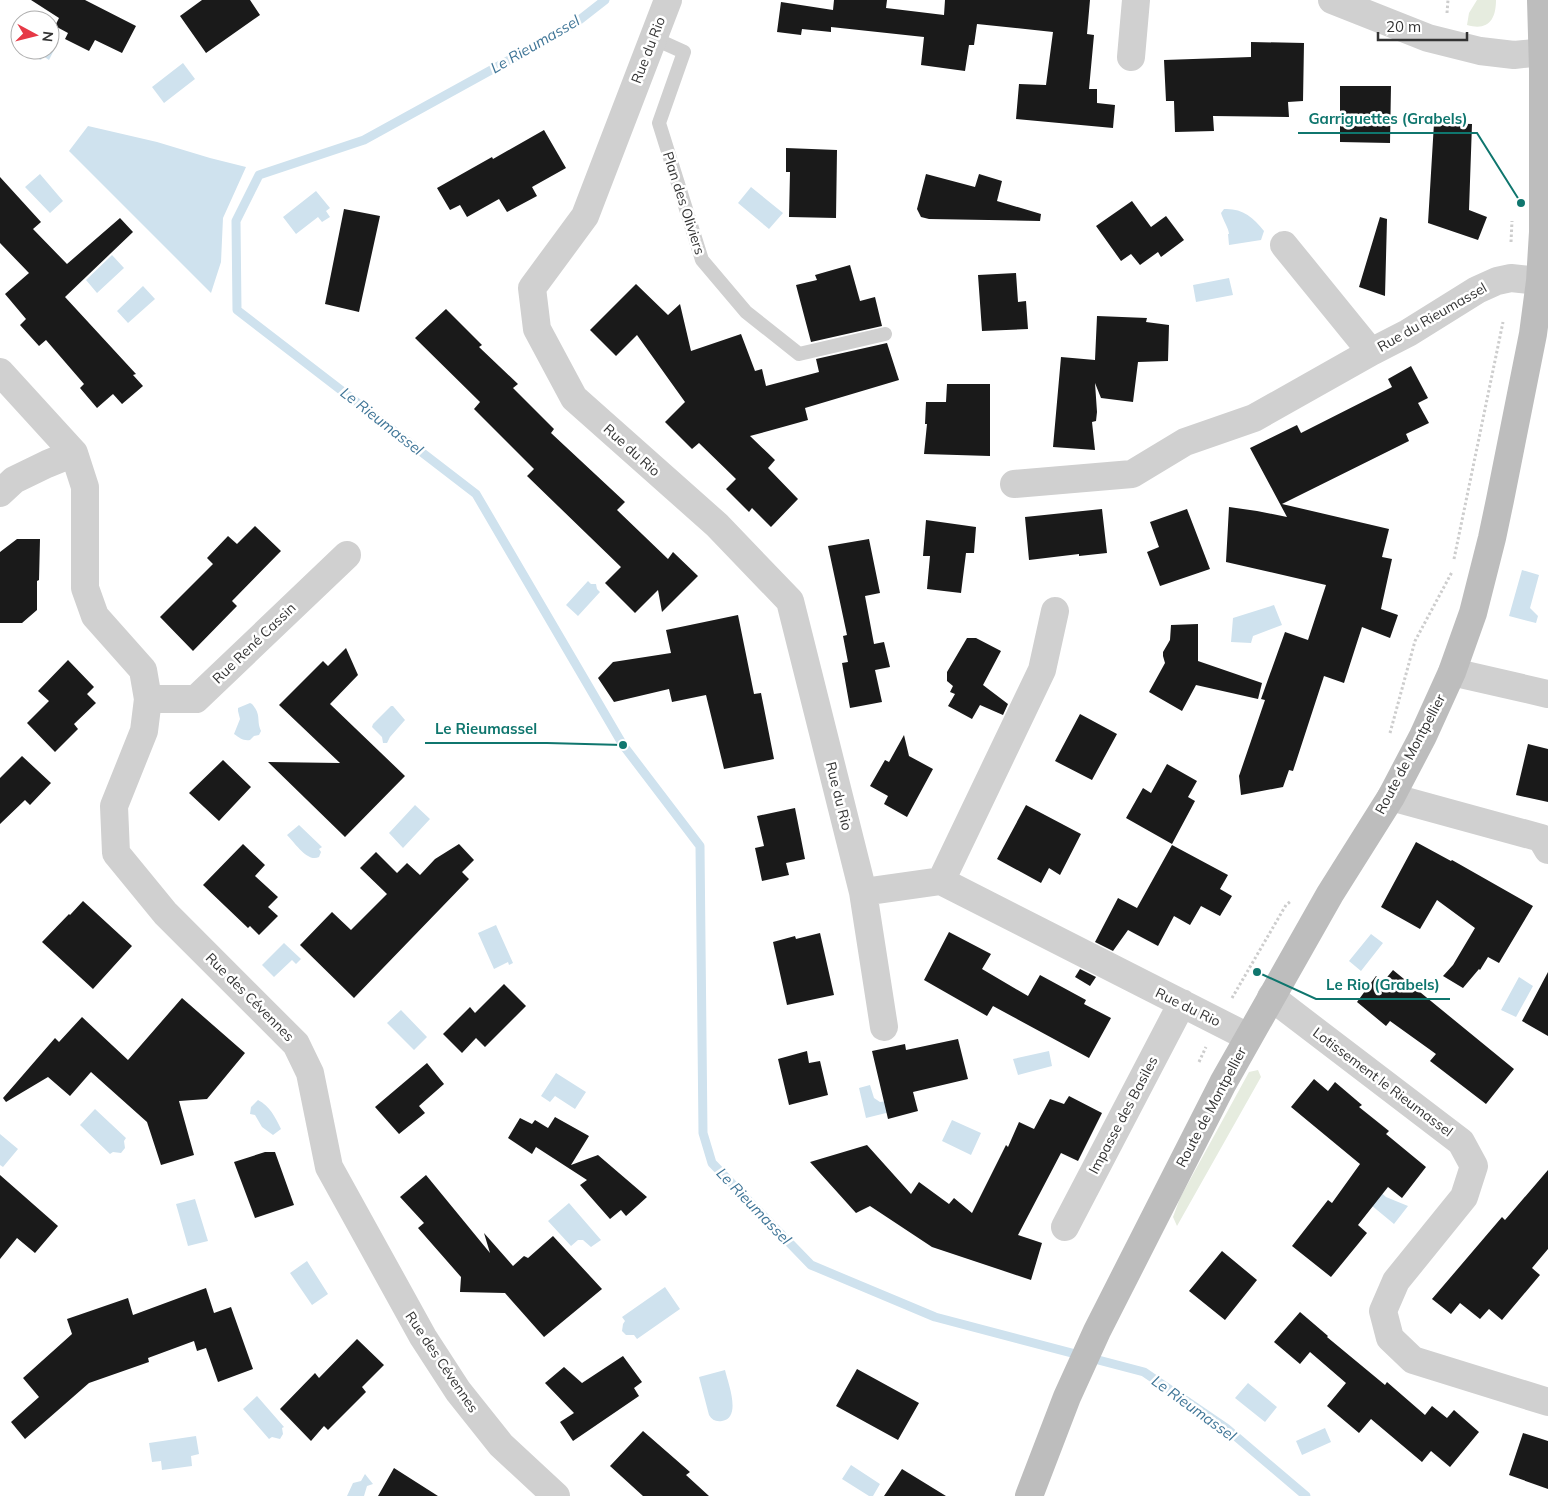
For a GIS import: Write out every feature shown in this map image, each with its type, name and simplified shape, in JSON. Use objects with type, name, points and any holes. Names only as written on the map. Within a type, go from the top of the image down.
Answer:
[{"type":"street","name":"Rue du Rio","points":[[668,0],[585,216],[532,288],[538,329],[574,398],[717,526],[790,601],[863,892],[884,1028]]},
{"type":"street","points":[[1131,57],[1136,0]]},
{"type":"street","points":[[1332,0],[1428,38],[1480,51],[1514,55],[1543,52]]},
{"type":"street","name":"Route de Montpellier","points":[[1029,1496],[1067,1397],[1097,1331],[1194,1138],[1248,1037],[1350,860],[1391,797],[1423,736],[1452,672],[1476,604],[1492,538],[1544,282],[1542,0]]},
{"type":"street","name":"Rue du Rieumassel","points":[[1284,245],[1371,352],[1408,333],[1477,290],[1497,281],[1511,278],[1544,282]]},
{"type":"street","points":[[1014,484],[1132,474],[1185,442],[1254,418],[1371,352]]},
{"type":"street","points":[[0,372],[74,453],[14,480],[0,493]]},
{"type":"street","name":"Rue des Cévennes","points":[[74,453],[85,487],[86,588],[95,616],[142,670],[148,699],[144,731],[114,806],[116,853],[166,914],[296,1044],[310,1073],[329,1167],[423,1337],[458,1391],[501,1445],[556,1496]]},
{"type":"street","name":"Rue René Cassin","points":[[148,699],[196,699],[347,555]]},
{"type":"street","points":[[863,892],[941,881],[1042,670],[1055,612]]},
{"type":"street","points":[[1452,672],[1548,694]]},
{"type":"street","points":[[1391,797],[1541,838],[1548,850]]},
{"type":"street","name":"Rue du Rio","points":[[941,881],[1248,1037]]},
{"type":"street","name":"Lotissement le Rieumassel","points":[[1271,997],[1461,1142],[1474,1166],[1464,1197],[1396,1281],[1383,1311],[1390,1338],[1413,1360],[1548,1402]]},
{"type":"street","name":"Impasse des Basiles","points":[[1065,1227],[1182,1003]]},
{"type":"lane","name":"Plan des Oliviers","points":[[653,38],[684,52],[659,122],[702,260],[746,312],[799,354],[885,334]]},
{"type":"path","points":[[1454,562],[1507,303],[1511,278],[1512,212]]},
{"type":"path","points":[[1389,734],[1415,641],[1452,571]]},
{"type":"path","points":[[1197,1067],[1218,1022],[1286,905],[1292,900]]},
{"type":"shaded area","points":[[1477,0],[1496,0],[1496,7],[1492,18],[1485,25],[1467,25],[1469,13]]},
{"type":"shaded area","points":[[1258,1070],[1261,1077],[1177,1226],[1173,1217],[1180,1198],[1249,1072]]},
{"type":"water","points":[[183,63],[195,79],[164,103],[152,87]]},
{"type":"water","points":[[88,126],[157,142],[246,167],[223,218],[221,262],[211,293],[69,151]]},
{"type":"water","points":[[40,174],[63,201],[50,213],[25,187]]},
{"type":"water","points":[[751,187],[783,213],[769,229],[738,203]]},
{"type":"water","points":[[316,191],[330,208],[326,211],[330,217],[322,222],[318,217],[296,234],[283,217]]},
{"type":"water","points":[[1224,209],[1236,210],[1247,214],[1264,231],[1261,240],[1229,245],[1229,232],[1221,213]]},
{"type":"water","points":[[112,255],[124,268],[97,293],[86,280]]},
{"type":"water","points":[[1229,278],[1233,295],[1196,302],[1193,285]]},
{"type":"water","points":[[143,286],[155,299],[128,323],[117,311]]},
{"type":"water","points":[[1522,570],[1539,575],[1530,608],[1538,616],[1536,623],[1509,616]]},
{"type":"water","points":[[588,581],[591,584],[596,584],[600,592],[578,616],[566,605]]},
{"type":"water","points":[[1274,605],[1282,625],[1253,636],[1251,643],[1231,642],[1233,618]]},
{"type":"water","points":[[250,703],[257,712],[261,731],[259,735],[254,736],[250,740],[245,740],[234,734],[240,719],[238,708]]},
{"type":"water","points":[[391,706],[405,720],[387,743],[383,743],[382,737],[372,727]]},
{"type":"water","points":[[415,805],[430,819],[403,848],[389,833]]},
{"type":"water","points":[[299,825],[322,847],[319,849],[321,852],[319,857],[315,858],[306,855],[287,835]]},
{"type":"water","points":[[496,925],[513,963],[509,965],[508,962],[494,969],[478,933]]},
{"type":"water","points":[[1371,934],[1383,943],[1361,971],[1349,961]]},
{"type":"water","points":[[284,943],[301,959],[296,964],[292,960],[274,977],[262,965]]},
{"type":"water","points":[[1519,977],[1533,986],[1516,1017],[1501,1010]]},
{"type":"water","points":[[401,1010],[427,1037],[414,1050],[387,1023]]},
{"type":"water","points":[[1049,1051],[1052,1066],[1018,1075],[1013,1059]]},
{"type":"water","points":[[556,1073],[586,1092],[575,1109],[555,1096],[550,1102],[541,1096]]},
{"type":"water","points":[[870,1085],[874,1098],[880,1102],[887,1101],[890,1112],[866,1118],[859,1088]]},
{"type":"water","points":[[258,1100],[269,1109],[281,1129],[273,1135],[262,1127],[255,1115],[250,1114],[251,1107]]},
{"type":"water","points":[[95,1109],[126,1138],[124,1141],[125,1148],[121,1153],[113,1152],[110,1154],[80,1125]]},
{"type":"water","points":[[952,1120],[981,1133],[971,1155],[942,1141]]},
{"type":"water","points":[[0,1134],[18,1149],[3,1167],[0,1165]]},
{"type":"water","points":[[1375,1187],[1386,1197],[1408,1206],[1394,1224],[1365,1200]]},
{"type":"water","points":[[195,1199],[208,1241],[188,1246],[176,1204]]},
{"type":"water","points":[[569,1203],[601,1240],[591,1247],[583,1240],[578,1240],[571,1246],[548,1221]]},
{"type":"water","points":[[307,1261],[328,1294],[312,1305],[290,1273]]},
{"type":"water","points":[[665,1287],[680,1309],[637,1339],[634,1335],[626,1335],[622,1331],[625,1321],[622,1317]]},
{"type":"water","points":[[725,1370],[733,1407],[728,1418],[718,1421],[709,1415],[699,1377]]},
{"type":"water","points":[[1248,1383],[1277,1407],[1265,1422],[1235,1398]]},
{"type":"water","points":[[257,1396],[284,1427],[282,1428],[283,1434],[280,1439],[272,1437],[269,1439],[243,1409]]},
{"type":"water","points":[[1325,1428],[1331,1442],[1302,1455],[1296,1441]]},
{"type":"water","points":[[196,1436],[199,1454],[191,1456],[192,1466],[162,1470],[161,1461],[152,1462],[149,1443]]},
{"type":"water","points":[[851,1465],[880,1484],[873,1496],[869,1496],[842,1479]]},
{"type":"water","points":[[365,1474],[373,1484],[367,1486],[364,1496],[347,1496],[353,1483],[361,1481]]},
{"type":"building","points":[[31,0],[85,0],[136,26],[122,53],[95,40],[89,51],[65,39],[68,33],[60,29],[60,10],[47,10]]},
{"type":"building","points":[[202,0],[250,0],[260,15],[206,53],[180,16]]},
{"type":"building","points":[[834,0],[887,0],[886,8],[944,15],[945,0],[1090,0],[1087,34],[1094,35],[1089,89],[1097,89],[1097,103],[1115,105],[1113,128],[1016,119],[1019,84],[1046,85],[1053,32],[977,24],[974,45],[969,45],[965,71],[921,65],[924,37],[831,27],[831,32],[802,29],[801,35],[777,32],[781,2],[833,10]]},
{"type":"building","points":[[1251,42],[1304,43],[1303,101],[1288,102],[1289,117],[1213,116],[1214,131],[1175,132],[1174,101],[1166,101],[1164,60],[1251,57]]},
{"type":"building","points":[[1340,86],[1391,86],[1390,143],[1340,142]]},
{"type":"building","points":[[1434,123],[1472,124],[1469,210],[1487,217],[1478,240],[1428,223]]},
{"type":"building","points":[[544,130],[566,168],[532,187],[537,196],[507,212],[499,199],[467,217],[460,205],[450,210],[437,188]]},
{"type":"building","points":[[786,148],[837,150],[836,218],[789,217],[790,172],[786,172]]},
{"type":"building","points":[[926,174],[975,187],[979,174],[1002,181],[997,201],[1041,214],[1040,221],[929,219],[921,217],[917,209]]},
{"type":"building","points":[[0,177],[41,222],[33,229],[67,264],[120,218],[133,232],[65,297],[136,374],[133,375],[143,386],[122,404],[113,394],[97,408],[80,388],[84,384],[46,340],[39,346],[20,325],[26,319],[5,294],[29,273],[0,243]]},
{"type":"building","points":[[1132,201],[1151,227],[1166,216],[1184,240],[1161,257],[1158,252],[1140,265],[1131,254],[1121,261],[1096,226]]},
{"type":"building","points":[[344,209],[380,216],[359,312],[325,304]]},
{"type":"building","points":[[1380,217],[1387,219],[1385,296],[1359,287]]},
{"type":"building","points":[[850,265],[860,301],[875,297],[882,326],[811,342],[796,285],[817,280],[815,275]]},
{"type":"building","points":[[1016,273],[1018,302],[1026,301],[1028,329],[982,331],[978,275]]},
{"type":"building","points":[[636,284],[668,315],[680,304],[691,351],[741,334],[755,371],[762,369],[766,386],[819,372],[816,359],[887,343],[899,380],[805,408],[808,420],[750,436],[775,460],[768,468],[798,499],[771,527],[752,508],[749,512],[726,489],[736,479],[699,443],[692,449],[665,422],[685,402],[637,335],[616,356],[590,330]]},
{"type":"building","points":[[446,309],[482,345],[479,347],[518,384],[513,388],[554,429],[551,433],[625,502],[617,510],[668,559],[673,552],[698,576],[662,612],[658,590],[635,613],[605,583],[621,567],[527,476],[534,469],[474,409],[480,402],[415,338]]},
{"type":"building","points":[[1097,316],[1147,318],[1146,322],[1169,325],[1168,361],[1138,362],[1133,402],[1101,398],[1095,383],[1097,412],[1096,421],[1092,422],[1095,450],[1053,447],[1061,357],[1095,360]]},
{"type":"building","points":[[1411,366],[1428,398],[1418,403],[1429,423],[1406,434],[1409,441],[1282,504],[1389,529],[1382,557],[1392,559],[1381,609],[1398,615],[1390,638],[1362,627],[1344,683],[1324,676],[1293,771],[1289,770],[1283,787],[1241,795],[1239,776],[1265,700],[1261,699],[1285,632],[1308,640],[1326,585],[1226,562],[1229,507],[1287,517],[1250,448],[1297,425],[1301,433],[1392,387],[1388,379]]},
{"type":"building","points":[[947,384],[990,384],[990,456],[924,454],[927,424],[925,424],[926,402],[946,402]]},
{"type":"building","points":[[1102,509],[1107,553],[1079,556],[1079,554],[1029,560],[1025,517]]},
{"type":"building","points":[[1187,509],[1210,569],[1160,586],[1147,552],[1159,547],[1150,522]]},
{"type":"building","points":[[926,520],[976,527],[974,553],[966,553],[961,593],[927,589],[930,556],[923,556]]},
{"type":"building","points":[[255,526],[281,551],[232,601],[237,606],[193,651],[160,617],[213,564],[207,558],[228,536],[237,544]]},
{"type":"building","points":[[17,539],[40,539],[37,610],[22,623],[0,623],[0,552]]},
{"type":"building","points":[[869,539],[880,593],[865,596],[874,644],[884,642],[890,667],[875,670],[882,702],[850,708],[842,663],[848,662],[843,636],[847,635],[828,546]]},
{"type":"building","points":[[738,615],[754,694],[761,693],[774,759],[724,769],[706,695],[672,702],[669,689],[614,702],[598,678],[613,662],[671,653],[666,630]]},
{"type":"building","points":[[1198,624],[1198,661],[1262,683],[1258,699],[1196,685],[1182,711],[1149,692],[1165,663],[1163,652],[1170,640],[1171,625]]},
{"type":"building","points":[[967,638],[976,638],[1001,651],[983,685],[1008,704],[1003,715],[980,705],[972,719],[948,706],[955,694],[950,692],[953,686],[947,681],[947,672]]},
{"type":"building","points":[[346,648],[358,675],[330,704],[405,776],[345,837],[268,762],[340,763],[279,705],[323,661],[328,666]]},
{"type":"building","points":[[68,660],[94,687],[87,694],[96,703],[74,724],[78,729],[55,752],[27,723],[49,701],[38,691]]},
{"type":"building","points":[[1080,714],[1117,734],[1092,780],[1055,761]]},
{"type":"building","points":[[904,735],[909,756],[933,769],[907,817],[884,804],[888,796],[870,786],[885,760],[889,762]]},
{"type":"building","points":[[1528,744],[1548,749],[1548,802],[1516,795]]},
{"type":"building","points":[[22,756],[51,783],[30,805],[25,800],[0,824],[0,778]]},
{"type":"building","points":[[223,760],[251,787],[219,821],[189,793]]},
{"type":"building","points":[[1167,764],[1197,781],[1188,797],[1195,801],[1172,844],[1126,818],[1143,788],[1151,793]]},
{"type":"building","points":[[1026,805],[1081,834],[1060,875],[1049,868],[1041,883],[997,859]]},
{"type":"building","points":[[795,808],[805,859],[786,863],[789,875],[762,881],[755,848],[764,846],[757,816]]},
{"type":"building","points":[[1416,842],[1533,906],[1499,963],[1488,957],[1480,970],[1463,988],[1443,976],[1453,965],[1475,928],[1437,900],[1420,929],[1381,907]]},
{"type":"building","points":[[243,844],[265,865],[255,876],[278,897],[268,907],[278,916],[259,935],[250,926],[248,928],[203,885]]},
{"type":"building","points":[[459,844],[474,860],[462,872],[469,879],[354,998],[300,945],[332,912],[351,930],[387,894],[360,868],[376,852],[397,873],[407,863],[420,875],[435,859]]},
{"type":"building","points":[[1172,845],[1228,875],[1220,889],[1232,896],[1220,916],[1201,906],[1190,925],[1174,916],[1158,946],[1128,930],[1113,951],[1095,942],[1118,898],[1137,908]]},
{"type":"building","points":[[83,901],[132,946],[93,989],[42,942]]},
{"type":"building","points":[[949,932],[991,954],[982,969],[1028,996],[1040,975],[1086,1000],[1084,1004],[1111,1018],[1089,1058],[993,1006],[987,1016],[924,980]]},
{"type":"building","points":[[820,933],[834,995],[787,1005],[773,942],[795,936],[796,939]]},
{"type":"building","points":[[1080,969],[1096,977],[1090,986],[1075,977]]},
{"type":"building","points":[[1393,970],[1514,1069],[1486,1104],[1430,1061],[1436,1054],[1390,1021],[1386,1026],[1357,1002],[1376,976],[1383,982]]},
{"type":"building","points":[[1548,972],[1548,1036],[1522,1021]]},
{"type":"building","points":[[504,984],[526,1006],[485,1047],[476,1038],[462,1053],[443,1034],[470,1007],[475,1013]]},
{"type":"building","points":[[182,998],[245,1053],[207,1099],[179,1101],[194,1155],[161,1165],[147,1122],[91,1072],[70,1096],[48,1077],[6,1102],[3,1098],[55,1038],[59,1042],[82,1017],[128,1060]]},
{"type":"building","points":[[958,1039],[968,1079],[913,1092],[918,1111],[888,1119],[872,1051],[905,1044],[906,1050]]},
{"type":"building","points":[[807,1051],[809,1063],[820,1061],[828,1095],[789,1105],[778,1059]]},
{"type":"building","points":[[427,1063],[444,1084],[419,1106],[425,1113],[399,1134],[375,1107]]},
{"type":"building","points":[[1314,1079],[1328,1091],[1335,1082],[1362,1105],[1359,1107],[1389,1131],[1386,1134],[1426,1167],[1402,1198],[1388,1187],[1358,1225],[1367,1233],[1331,1277],[1292,1246],[1328,1200],[1332,1203],[1360,1164],[1291,1107]]},
{"type":"building","points":[[1069,1096],[1102,1113],[1078,1161],[1061,1153],[1018,1235],[1042,1243],[1031,1280],[932,1247],[870,1206],[856,1213],[810,1162],[867,1145],[911,1194],[919,1182],[949,1204],[954,1198],[972,1213],[1006,1145],[1008,1147],[1019,1122],[1034,1129],[1050,1099],[1064,1104]]},
{"type":"building","points":[[555,1117],[589,1136],[571,1165],[598,1155],[647,1197],[626,1216],[621,1210],[610,1219],[580,1185],[587,1180],[536,1147],[532,1154],[508,1138],[520,1118],[532,1124],[535,1120],[548,1128]]},
{"type":"building","points":[[265,1152],[275,1152],[294,1205],[255,1218],[234,1162]]},
{"type":"building","points":[[1548,1170],[1548,1249],[1532,1268],[1540,1275],[1502,1320],[1489,1309],[1480,1319],[1460,1303],[1451,1314],[1432,1299],[1502,1217],[1505,1220]]},
{"type":"building","points":[[0,1175],[58,1226],[35,1253],[17,1238],[0,1259]]},
{"type":"building","points":[[426,1175],[490,1253],[484,1233],[513,1266],[524,1256],[528,1258],[553,1236],[602,1289],[544,1337],[505,1293],[460,1292],[461,1277],[418,1228],[424,1223],[400,1197]]},
{"type":"building","points":[[1222,1251],[1257,1280],[1225,1320],[1189,1291]]},
{"type":"building","points":[[206,1288],[214,1313],[231,1307],[253,1369],[218,1382],[206,1348],[197,1351],[194,1341],[148,1358],[149,1362],[89,1383],[25,1439],[11,1422],[39,1397],[23,1378],[72,1334],[67,1319],[128,1298],[133,1315]]},
{"type":"building","points":[[1300,1312],[1385,1385],[1387,1382],[1425,1415],[1432,1406],[1447,1418],[1454,1410],[1479,1432],[1450,1467],[1431,1451],[1422,1462],[1371,1419],[1359,1433],[1327,1406],[1346,1383],[1310,1352],[1300,1364],[1274,1342]]},
{"type":"building","points":[[357,1339],[384,1365],[362,1387],[366,1392],[328,1430],[324,1426],[311,1441],[280,1409],[315,1373],[319,1378]]},
{"type":"building","points":[[623,1356],[642,1382],[634,1388],[639,1396],[573,1441],[560,1422],[574,1413],[545,1383],[564,1367],[582,1383]]},
{"type":"building","points":[[857,1369],[919,1403],[898,1440],[836,1406]]},
{"type":"building","points":[[643,1431],[690,1472],[686,1475],[709,1496],[643,1496],[610,1466]]},
{"type":"building","points":[[1523,1433],[1548,1441],[1548,1489],[1509,1475]]},
{"type":"building","points":[[394,1468],[438,1496],[378,1496]]},
{"type":"building","points":[[902,1469],[946,1496],[884,1496]]},
{"type":"waterway","name":"Le Rieumassel","points":[[605,0],[573,25],[364,140],[259,175],[236,221],[237,310],[476,494],[623,745],[700,846],[703,1133],[712,1163],[811,1265],[935,1317],[1144,1372],[1226,1428],[1306,1496]]},
{"type":"place","name":"Garriguettes (Grabels)","points":[[1521,203]]},
{"type":"place","name":"Le Rieumassel","points":[[623,745]]},
{"type":"place","name":"Le Rio (Grabels)","points":[[1257,972]]}]
